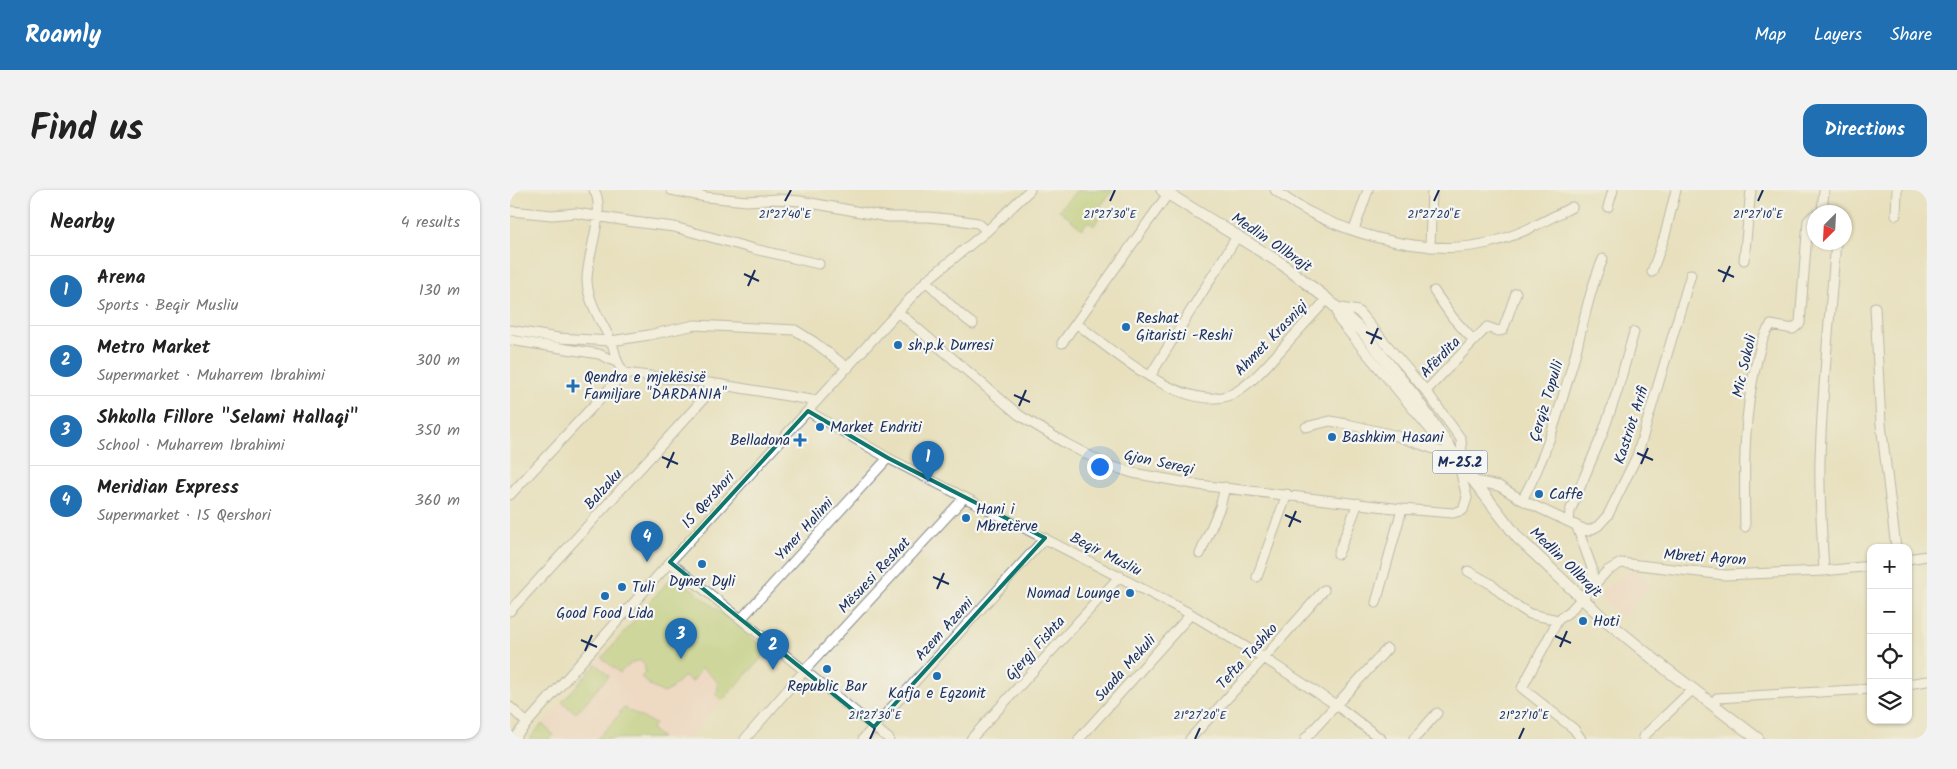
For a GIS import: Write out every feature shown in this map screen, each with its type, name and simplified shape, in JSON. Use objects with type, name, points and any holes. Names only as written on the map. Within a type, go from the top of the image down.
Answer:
[{"type":"main road","name":"Medlin Ollbrajt","points":[[1165,192],[1238,235],[1282,264],[1332,303],[1363,332],[1410,390],[1475,482],[1518,538],[1581,598],[1632,642],[1758,739]]},
{"type":"street","points":[[594,190],[597,194],[598,216],[589,260],[587,282],[593,306],[611,341],[616,362],[624,373],[717,384],[817,401]]},
{"type":"street","points":[[671,190],[706,198],[747,201],[777,198],[888,217],[928,217],[958,220],[978,223],[987,231]]},
{"type":"street","name":"15 Qershori","points":[[513,739],[670,562],[926,281],[987,231],[1030,190]]},
{"type":"street","points":[[1275,190],[1287,200],[1325,220],[1376,237],[1430,246],[1458,247],[1488,243],[1527,230],[1572,207]]},
{"type":"street","points":[[1354,230],[1368,190]]},
{"type":"street","points":[[1430,246],[1432,190]]},
{"type":"street","points":[[1608,207],[1613,190]]},
{"type":"street","points":[[1652,272],[1665,235],[1676,190]]},
{"type":"street","points":[[1744,260],[1751,190]]},
{"type":"street","points":[[1823,205],[1824,190]]},
{"type":"street","points":[[1896,215],[1897,190]]},
{"type":"street","points":[[1062,343],[1165,192]]},
{"type":"street","points":[[510,211],[552,215],[576,213],[674,226],[754,249],[819,264]]},
{"type":"street","name":"Mic Sokoli","points":[[1745,527],[1744,475],[1750,387],[1763,336],[1771,325],[1792,328],[1800,323],[1807,234]]},
{"type":"street","points":[[1150,376],[1238,235]]},
{"type":"street","points":[[1824,571],[1820,461],[1823,388],[1835,250]]},
{"type":"street","name":"Çerqiz Topulli","points":[[1522,500],[1539,468],[1574,359],[1589,296],[1604,259]]},
{"type":"street","name":"Kastriot Arifi","points":[[1577,527],[1588,531],[1598,526],[1608,515],[1629,474],[1637,456],[1691,274]]},
{"type":"street","points":[[926,281],[942,294],[962,317],[973,324]]},
{"type":"street","name":"Afërdita","points":[[1434,291],[1474,341]]},
{"type":"street","name":"Afërdita","points":[[1426,391],[1487,327],[1498,331],[1503,330],[1516,293]]},
{"type":"street","name":"Ahmet Krasniqi","points":[[1076,323],[1150,376],[1175,389],[1197,397],[1218,399],[1235,392],[1255,378],[1332,303]]},
{"type":"street","name":"Medlin Ollbrajt","points":[[1332,303],[1358,311],[1426,391],[1461,439],[1458,458]]},
{"type":"street","points":[[1875,307],[1881,424],[1896,544]]},
{"type":"street","name":"Gjon Sereqi","points":[[898,312],[1019,415],[1065,443],[1107,465],[1133,473],[1225,487],[1402,509],[1453,513],[1464,510],[1467,498],[1458,458]]},
{"type":"street","points":[[510,330],[558,338],[611,341],[694,325],[795,330],[848,368]]},
{"type":"street","points":[[1568,522],[1570,511],[1602,435],[1617,392],[1634,332]]},
{"type":"street","points":[[510,340],[599,354],[616,362]]},
{"type":"street","points":[[510,495],[624,373]]},
{"type":"street","name":"Balzaku","points":[[510,611],[717,384]]},
{"type":"street","name":"Beqir Musliu","points":[[808,411],[888,458],[1191,614],[1264,658],[1336,705],[1381,739]]},
{"type":"street","points":[[1306,427],[1330,421],[1347,424],[1394,435],[1458,458]]},
{"type":"street","name":"Ymer Halimi","points":[[740,619],[888,458]]},
{"type":"street","points":[[1475,482],[1499,486],[1522,500],[1577,527],[1592,568],[1593,584]]},
{"type":"street","points":[[1200,554],[1220,507],[1225,487]]},
{"type":"street","points":[[1257,578],[1287,494]]},
{"type":"street","name":"Mësuesi Reshat","points":[[745,739],[804,670],[964,498]]},
{"type":"street","points":[[1338,554],[1358,503]]},
{"type":"street","points":[[1376,603],[1402,509]]},
{"type":"street","name":"Azem Azemi","points":[[863,739],[1045,538]]},
{"type":"street","points":[[1912,558],[1927,556]]},
{"type":"street","points":[[670,562],[889,739]]},
{"type":"street","name":"Mbreti Agron","points":[[1580,739],[1574,729],[1522,688],[1558,620],[1607,571],[1621,563],[1725,575],[1824,571],[1867,566]]},
{"type":"street","points":[[1468,572],[1491,584],[1512,603],[1530,614],[1558,620]]},
{"type":"street","name":"Gjergj Fishta","points":[[971,739],[1120,576]]},
{"type":"street","name":"Tefta Tashko","points":[[1190,739],[1324,590]]},
{"type":"street","name":"Suada Mekuli","points":[[1079,739],[1191,614]]},
{"type":"street","points":[[1305,739],[1388,649]]},
{"type":"street","points":[[1912,683],[1927,681]]},
{"type":"street","points":[[1643,737],[1693,689]]},
{"type":"street","points":[[1713,703],[1718,698],[1867,689]]},
{"type":"street","points":[[510,707],[527,723]]},
{"type":"street","points":[[1414,739],[1437,712]]},
{"type":"highlighted area","points":[[808,411],[888,458],[1045,538],[874,727],[670,562]]},
{"type":"shaded area","points":[[1633,568],[1651,584],[1623,619],[1597,595]]},
{"type":"shaded area","points":[[674,578],[682,581],[768,651],[687,739],[529,739],[669,580]]},
{"type":"green space","points":[[1077,190],[1113,190],[1095,213],[1099,217],[1094,226],[1088,221],[1082,229],[1059,210]]},
{"type":"green space","points":[[674,578],[682,581],[768,651],[722,701],[715,694],[718,690],[717,681],[702,668],[692,682],[684,676],[670,690],[664,693],[652,687],[641,677],[645,673],[642,662],[635,661],[631,663],[620,673],[602,658],[669,580]]},
{"type":"green space","points":[[596,664],[609,676],[576,713],[562,702]]},
{"type":"green space","points":[[624,708],[655,724],[651,729],[662,738],[597,739]]},
{"type":"green space","points":[[542,724],[554,735],[550,739],[529,739]]},
{"type":"place","name":"Reshat Gitaristi -Reshi","points":[[1126,327]]},
{"type":"place","name":"sh.p.k Durresi","points":[[898,345]]},
{"type":"place","name":"Qendra e mjekësisë Familjare \"DARDANIA\"","points":[[573,386]]},
{"type":"place","name":"Market Endriti","points":[[820,427]]},
{"type":"place","name":"Bashkim Hasani","points":[[1332,437]]},
{"type":"place","name":"Belladona","points":[[800,440]]},
{"type":"place","name":"Arena","points":[[928,482]]},
{"type":"place","name":"Caffe","points":[[1539,494]]},
{"type":"place","name":"Hani i Mbretërve","points":[[966,518]]},
{"type":"place","name":"Meridian Express","points":[[647,562]]},
{"type":"place","name":"Dyner Dyli","points":[[702,564]]},
{"type":"place","name":"Tuli","points":[[622,587]]},
{"type":"place","name":"Nomad Lounge","points":[[1130,593]]},
{"type":"place","name":"Good Food Lida","points":[[605,596]]},
{"type":"place","name":"Hoti","points":[[1583,621]]},
{"type":"place","name":"Shkolla Fillore \"Selami Hallaqi\"","points":[[681,659]]},
{"type":"place","name":"Republic Bar","points":[[827,669]]},
{"type":"place","name":"Metro Market","points":[[773,670]]},
{"type":"place","name":"Kafja e Egzonit","points":[[937,676]]}]
